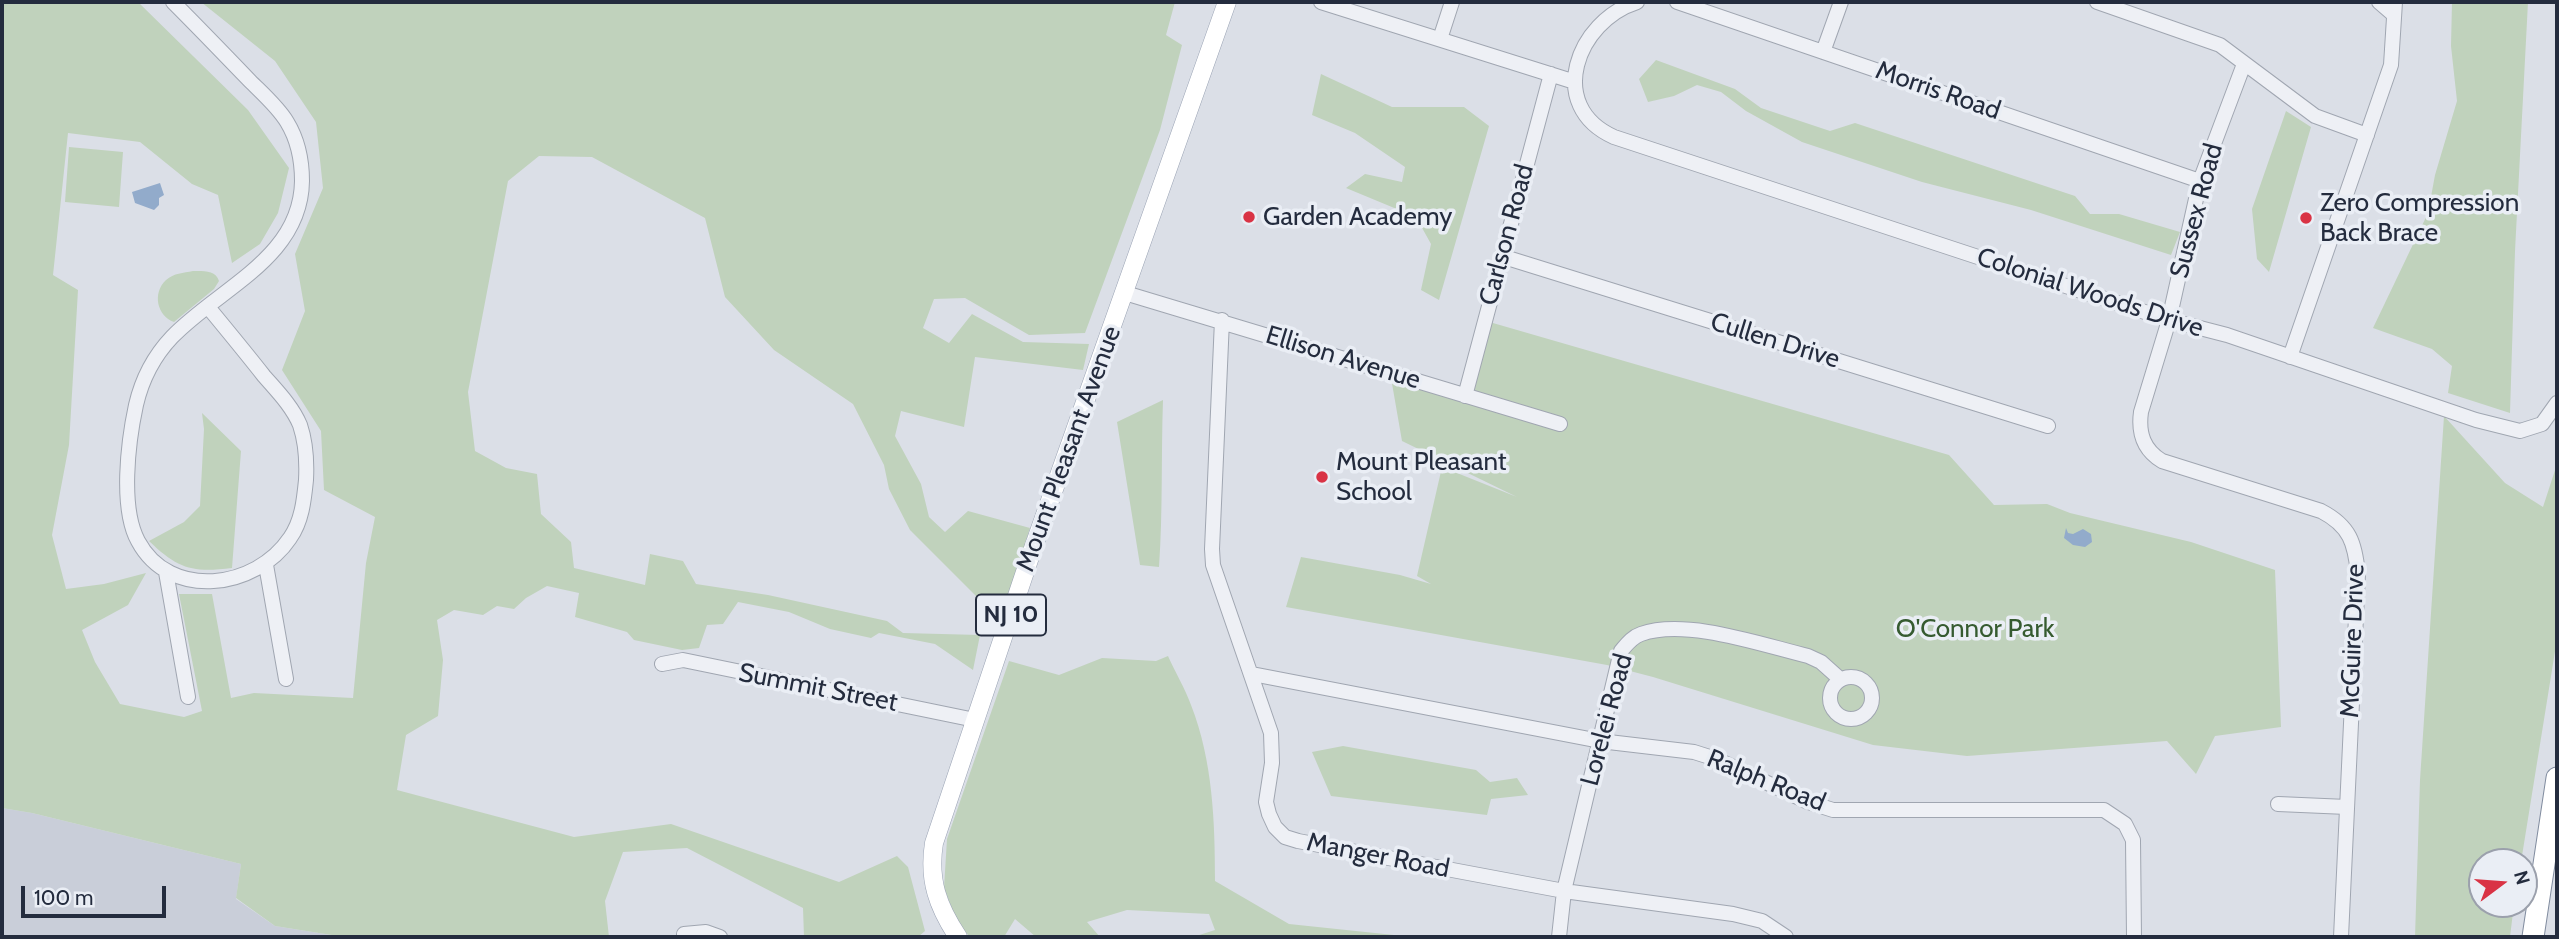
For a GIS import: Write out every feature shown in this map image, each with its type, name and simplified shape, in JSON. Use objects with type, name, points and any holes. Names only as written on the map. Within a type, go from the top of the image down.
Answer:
[{"type":"highway","points":[[2533,937],[2557,778]]},
{"type":"main road","name":"Mount Pleasant Avenue","points":[[958,937],[939,905],[932,877],[931,861],[941,819],[1034,545],[1227,2]]},
{"type":"street","points":[[173,2],[286,120],[300,155],[302,194],[289,233],[268,255],[173,336],[158,355],[143,384],[135,412],[127,484],[128,510],[137,540],[146,554],[166,572],[194,580],[215,582],[241,577],[266,565],[292,536],[302,510],[307,457],[305,442],[290,408],[208,307]]},
{"type":"street","points":[[1321,2],[1575,82],[1582,51],[1595,29],[1613,12],[1637,2]]},
{"type":"street","points":[[1440,39],[1452,2]]},
{"type":"street","name":"Morris Road","points":[[1677,2],[2200,181]]},
{"type":"street","points":[[1823,52],[1841,2]]},
{"type":"street","points":[[2097,2],[2207,39],[2315,116],[2367,135]]},
{"type":"street","points":[[2290,357],[2391,65],[2395,8],[2379,2]]},
{"type":"street","name":"Sussex Road","points":[[2169,320],[2200,181],[2244,64]]},
{"type":"street","name":"Carlson Road","points":[[1465,396],[1551,74]]},
{"type":"street","name":"Colonial Woods Drive","points":[[1575,82],[1585,114],[1598,128],[1614,137],[2169,320],[2227,335],[2476,419],[2520,431],[2542,424],[2557,403]]},
{"type":"street","name":"Cullen Drive","points":[[1501,256],[2048,426]]},
{"type":"street","name":"Ellison Avenue","points":[[1125,293],[1222,320],[1560,424]]},
{"type":"street","name":"Manger Road","points":[[1222,320],[1213,565],[1271,733],[1273,748],[1266,802],[1275,827],[1285,837],[1297,841],[1564,891],[1733,914],[1762,921],[1786,937]]},
{"type":"street","name":"McGuire Drive","points":[[2169,320],[2141,412],[2143,440],[2151,454],[2162,461],[2320,511],[2332,517],[2351,538],[2356,551],[2358,574],[2342,937]]},
{"type":"street","points":[[266,565],[286,679]]},
{"type":"street","points":[[166,572],[188,697]]},
{"type":"street","name":"Lorelei Road","points":[[1559,937],[1564,891],[1620,651],[1630,640],[1642,634],[1663,631],[1703,630],[1808,656],[1840,679]]},
{"type":"street","name":"Summit Street","points":[[662,664],[683,660],[975,720]]},
{"type":"street","name":"Ralph Road","points":[[1252,674],[1601,741],[1694,752],[1716,759],[1808,802],[1833,810],[2104,810],[2125,824],[2133,839],[2134,937]]},
{"type":"street","points":[[2278,804],[2347,807]]},
{"type":"street","points":[[684,934],[706,932],[720,937]]},
{"type":"shaded area","points":[[2,808],[241,864],[236,899],[275,926],[344,937],[2,937]]},
{"type":"green space","points":[[2,2],[138,2],[248,110],[289,168],[278,213],[260,244],[232,263],[218,195],[192,184],[140,142],[68,133],[53,275],[78,290],[69,445],[52,535],[66,589],[104,584],[146,573],[128,605],[82,630],[95,662],[120,704],[184,717],[202,711],[179,594],[212,594],[231,698],[254,693],[353,698],[366,563],[375,517],[324,490],[321,431],[282,370],[305,311],[295,254],[323,188],[316,122],[275,61],[201,2],[1175,2],[1166,35],[1182,45],[1160,130],[1085,333],[1029,335],[965,298],[934,299],[923,328],[949,343],[972,314],[1023,342],[1089,344],[1083,370],[975,357],[964,427],[901,411],[895,436],[921,484],[929,517],[945,532],[968,511],[1030,528],[1003,615],[989,609],[910,530],[889,489],[884,465],[853,404],[774,350],[725,297],[705,218],[592,157],[539,156],[508,181],[468,392],[475,451],[506,468],[537,474],[541,514],[571,542],[574,568],[645,585],[650,554],[683,561],[696,584],[768,595],[887,621],[903,633],[980,635],[973,670],[935,644],[879,633],[871,638],[830,629],[789,612],[738,602],[723,624],[707,625],[699,648],[682,650],[634,640],[627,632],[575,617],[579,593],[547,586],[526,598],[514,609],[497,606],[483,615],[454,610],[437,620],[443,660],[438,716],[406,735],[397,790],[574,837],[671,824],[839,882],[897,856],[908,867],[925,931],[918,937],[804,937],[803,908],[687,848],[623,852],[605,901],[609,937],[344,937],[275,926],[236,898],[241,864],[2,808]]},
{"type":"green space","points":[[2452,2],[2528,2],[2510,413],[2448,393],[2452,366],[2432,349],[2373,328],[2428,213],[2435,175],[2457,101],[2451,46]]},
{"type":"green space","points":[[1656,60],[1735,89],[1761,108],[1830,131],[1855,123],[2075,196],[2090,214],[2119,214],[2180,232],[2171,255],[2031,210],[1922,182],[1802,142],[1746,111],[1721,92],[1697,85],[1674,96],[1648,102],[1639,79]]},
{"type":"green space","points":[[1321,74],[1392,107],[1464,107],[1489,126],[1439,300],[1421,290],[1431,244],[1416,217],[1346,188],[1365,174],[1402,182],[1405,167],[1355,133],[1312,115]]},
{"type":"green space","points":[[2286,111],[2311,127],[2269,272],[2257,259],[2252,209]]},
{"type":"green space","points":[[69,147],[123,152],[119,207],[65,202]]},
{"type":"green space","points":[[193,271],[212,273],[219,281],[214,289],[174,322],[160,310],[159,291],[169,278]]},
{"type":"green space","name":"O'Connor Park","points":[[1486,321],[1949,455],[1994,505],[2047,504],[2070,513],[2191,542],[2275,570],[2281,727],[2215,736],[2196,774],[2167,741],[1967,756],[1873,745],[1607,665],[1286,607],[1301,557],[1400,575],[1431,584],[1417,576],[1442,467],[1517,497],[1402,441],[1390,372],[1465,396]]},
{"type":"green space","points":[[1163,400],[1159,567],[1140,565],[1117,422]]},
{"type":"green space","points":[[202,413],[241,451],[232,568],[207,570],[187,567],[169,558],[149,541],[184,522],[200,506],[204,429]]},
{"type":"green space","points":[[2444,416],[2505,483],[2543,507],[2557,464],[2557,639],[2523,848],[2468,848],[2468,918],[2512,918],[2510,937],[2415,937],[2420,780]]},
{"type":"green space","points":[[1168,656],[1189,699],[1204,748],[1213,815],[1215,881],[1289,924],[1413,937],[1193,937],[1215,930],[1209,914],[1127,910],[1087,922],[1100,937],[1036,937],[1015,919],[1004,937],[970,937],[958,924],[944,888],[947,839],[1009,661],[1059,675],[1102,658],[1156,661]]},
{"type":"green space","points":[[1343,746],[1476,770],[1490,782],[1517,778],[1528,795],[1491,799],[1487,815],[1331,796],[1312,752]]},
{"type":"water","points":[[160,183],[164,195],[159,198],[159,205],[154,210],[135,203],[132,192]]},
{"type":"water","points":[[2066,528],[2068,533],[2073,534],[2083,529],[2091,534],[2092,542],[2085,547],[2073,545],[2064,538]]},
{"type":"place","name":"Garden Academy","points":[[1249,217]]},
{"type":"place","name":"Zero Compression Back Brace","points":[[2306,218]]},
{"type":"place","name":"Mount Pleasant School","points":[[1322,477]]}]
